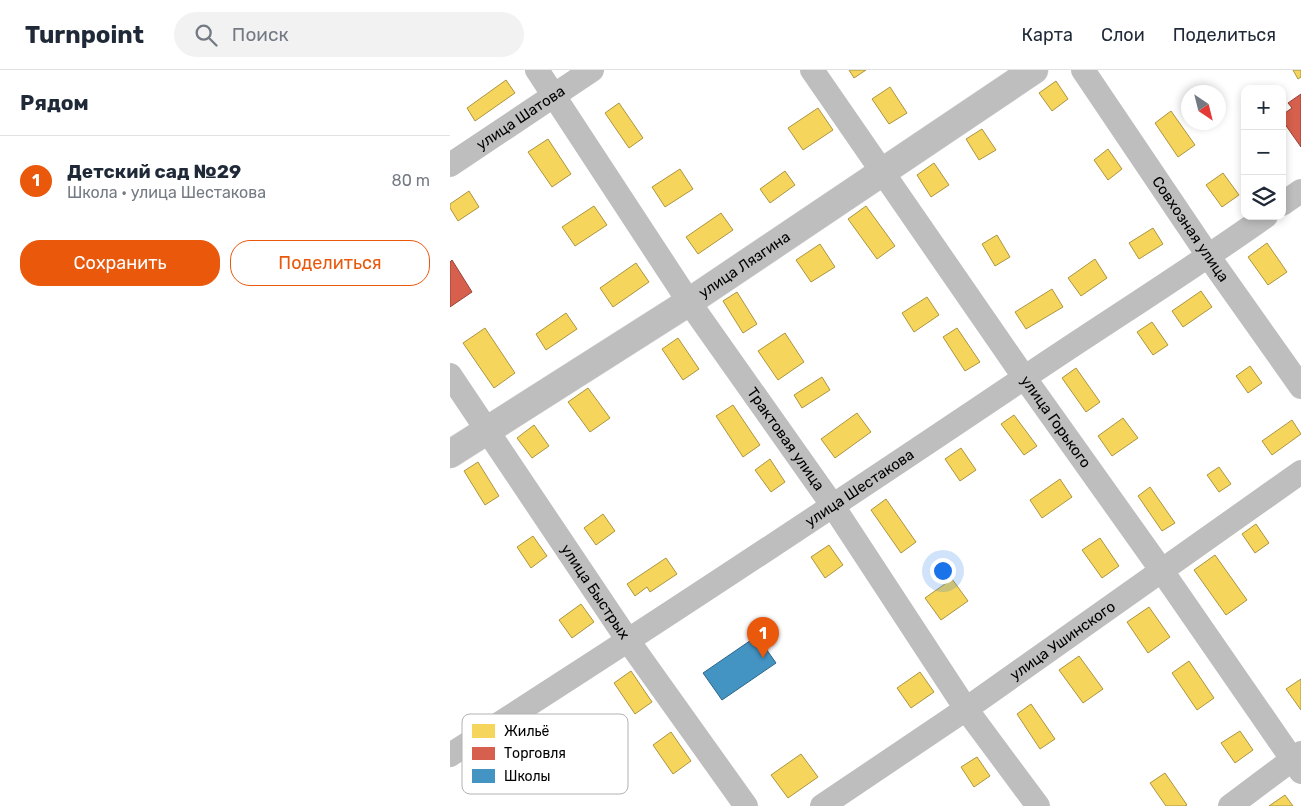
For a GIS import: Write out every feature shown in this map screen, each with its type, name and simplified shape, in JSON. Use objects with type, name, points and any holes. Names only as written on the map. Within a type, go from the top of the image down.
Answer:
[{"type":"main road","name":"улица Лязгина","points":[[450,454],[689,302],[1034,70]]},
{"type":"street","name":"Трактовая улица","points":[[537,70],[555,94],[689,302],[833,506],[966,709],[1038,806]]},
{"type":"street","name":"улица Шатова","points":[[450,165],[592,70]]},
{"type":"street","name":"улица Горького","points":[[812,70],[883,170],[1024,378],[1298,761]]},
{"type":"street","name":"Совхозная улица","points":[[1083,70],[1209,257],[1301,387]]},
{"type":"street","points":[[1286,201],[1301,191]]},
{"type":"street","name":"улица Шестакова","points":[[515,714],[629,642],[1024,378],[1209,257],[1260,220]]},
{"type":"street","name":"улица Быстрых","points":[[450,375],[629,642],[746,806]]},
{"type":"street","name":"улица Ушинского","points":[[822,806],[966,709],[1301,472]]},
{"type":"street","name":"улица Шестакова","points":[[450,755],[462,747]]},
{"type":"street","points":[[1230,806],[1298,761]]},
{"type":"building: Жильё","points":[[849,70],[866,70],[854,78]]},
{"type":"building: Жильё","points":[[1293,70],[1301,70],[1301,77],[1298,79]]},
{"type":"building: Жильё","points":[[506,80],[515,93],[475,121],[467,108]]},
{"type":"building: Жильё","points":[[1056,81],[1068,99],[1052,111],[1039,93]]},
{"type":"building: Жильё","points":[[890,87],[907,113],[889,124],[872,99]]},
{"type":"building: Жильё","points":[[619,103],[643,138],[629,148],[605,113]]},
{"type":"building: Жильё","points":[[818,108],[833,130],[803,150],[788,128]]},
{"type":"building: Жильё","points":[[1171,111],[1181,125],[1181,130],[1184,130],[1195,145],[1178,157],[1155,123]]},
{"type":"building: Жильё","points":[[982,129],[996,150],[979,160],[966,139]]},
{"type":"building: Жильё","points":[[548,139],[571,174],[552,187],[528,152]]},
{"type":"building: Жильё","points":[[1108,149],[1122,169],[1108,180],[1094,160]]},
{"type":"building: Жильё","points":[[934,163],[949,185],[931,197],[917,175]]},
{"type":"building: Жильё","points":[[680,169],[693,189],[665,207],[652,187]]},
{"type":"building: Жильё","points":[[785,171],[795,185],[770,203],[760,189]]},
{"type":"building: Жильё","points":[[1223,173],[1239,195],[1222,207],[1206,185]]},
{"type":"building: Жильё","points":[[469,191],[479,207],[458,221],[450,208],[450,204]]},
{"type":"building: Жильё","points":[[594,206],[607,225],[575,246],[562,227]]},
{"type":"building: Жильё","points":[[866,206],[895,246],[877,259],[848,219]]},
{"type":"building: Жильё","points":[[721,213],[733,230],[698,254],[686,237]]},
{"type":"building: Жильё","points":[[1153,228],[1163,244],[1139,259],[1129,243]]},
{"type":"building: Жильё","points":[[997,235],[1010,257],[995,266],[982,244]]},
{"type":"building: Жильё","points":[[1267,243],[1287,272],[1268,285],[1248,257]]},
{"type":"building: Жильё","points":[[820,244],[835,267],[811,282],[796,260]]},
{"type":"building: Жильё","points":[[1095,259],[1107,278],[1081,296],[1068,278]]},
{"type":"building: Жильё","points":[[636,263],[649,282],[613,307],[600,288]]},
{"type":"building: Жильё","points":[[1052,289],[1063,307],[1026,329],[1015,312]]},
{"type":"building: Жильё","points":[[1201,291],[1212,307],[1183,327],[1172,311]]},
{"type":"building: Жильё","points":[[737,292],[757,324],[743,333],[723,301]]},
{"type":"building: Жильё","points":[[927,297],[939,315],[914,332],[902,313]]},
{"type":"building: Жильё","points":[[566,313],[577,329],[546,350],[536,334]]},
{"type":"building: Жильё","points":[[1152,322],[1168,345],[1153,355],[1137,332]]},
{"type":"building: Жильё","points":[[485,328],[515,373],[494,388],[463,343]]},
{"type":"building: Жильё","points":[[957,328],[980,362],[965,371],[943,337]]},
{"type":"building: Жильё","points":[[785,333],[804,362],[778,380],[758,351]]},
{"type":"building: Жильё","points":[[678,338],[699,369],[683,380],[662,349]]},
{"type":"building: Жильё","points":[[1250,366],[1262,383],[1248,393],[1236,376]]},
{"type":"building: Жильё","points":[[1076,368],[1100,402],[1086,412],[1062,378]]},
{"type":"building: Жильё","points":[[822,377],[830,390],[802,408],[794,395]]},
{"type":"building: Жильё","points":[[588,388],[610,418],[590,432],[568,402]]},
{"type":"building: Жильё","points":[[733,405],[760,445],[743,457],[716,416]]},
{"type":"building: Жильё","points":[[857,413],[871,432],[835,458],[821,439]]},
{"type":"building: Жильё","points":[[1014,415],[1037,446],[1024,455],[1001,424]]},
{"type":"building: Жильё","points":[[1123,418],[1138,438],[1112,456],[1098,436]]},
{"type":"building: Жильё","points":[[1292,420],[1301,434],[1272,455],[1262,441]]},
{"type":"building: Жильё","points":[[534,425],[549,446],[532,458],[517,438]]},
{"type":"building: Жильё","points":[[961,448],[976,470],[960,481],[945,459]]},
{"type":"building: Жильё","points":[[770,459],[785,482],[771,492],[755,470]]},
{"type":"building: Жильё","points":[[478,462],[499,496],[485,505],[464,471]]},
{"type":"building: Жильё","points":[[1219,467],[1231,484],[1219,492],[1207,475]]},
{"type":"building: Жильё","points":[[1060,479],[1072,497],[1042,518],[1030,500]]},
{"type":"building: Жильё","points":[[1150,487],[1175,523],[1162,531],[1138,496]]},
{"type":"building: Жильё","points":[[886,499],[916,542],[901,553],[871,510]]},
{"type":"building: Жильё","points":[[603,514],[615,531],[596,545],[584,528]]},
{"type":"building: Жильё","points":[[1256,524],[1269,543],[1255,553],[1242,534]]},
{"type":"building: Жильё","points":[[533,536],[547,556],[531,568],[517,547]]},
{"type":"building: Жильё","points":[[1100,538],[1119,566],[1102,578],[1082,550]]},
{"type":"building: Жильё","points":[[829,545],[843,565],[825,578],[811,557]]},
{"type":"building: Жильё","points":[[1215,555],[1247,600],[1226,615],[1194,570]]},
{"type":"building: Жильё","points":[[666,558],[677,574],[650,592],[647,587],[635,596],[627,584]]},
{"type":"building: Жильё","points":[[952,579],[968,601],[941,620],[925,598]]},
{"type":"building: Жильё","points":[[581,604],[594,622],[572,638],[559,620]]},
{"type":"building: Жильё","points":[[1149,607],[1170,637],[1148,653],[1127,622]]},
{"type":"building: Жильё","points":[[1079,656],[1103,689],[1083,703],[1059,670]]},
{"type":"building: Жильё","points":[[1189,661],[1214,698],[1197,710],[1172,673]]},
{"type":"building: Жильё","points":[[631,671],[652,702],[635,714],[614,683]]},
{"type":"building: Жильё","points":[[920,672],[934,692],[911,708],[897,688]]},
{"type":"building: Жильё","points":[[1301,679],[1301,710],[1286,689]]},
{"type":"building: Жильё","points":[[1031,704],[1055,739],[1040,749],[1017,714]]},
{"type":"building: Жильё","points":[[1240,731],[1253,750],[1235,763],[1221,743]]},
{"type":"building: Жильё","points":[[671,732],[691,761],[673,774],[653,745]]},
{"type":"building: Жильё","points":[[801,754],[818,777],[788,798],[771,775]]},
{"type":"building: Жильё","points":[[977,757],[990,776],[974,787],[961,767]]},
{"type":"building: Жильё","points":[[1165,773],[1187,805],[1166,806],[1150,783]]},
{"type":"building: Жильё","points":[[1285,795],[1293,806],[1269,806]]},
{"type":"building: Торговля","points":[[1301,94],[1301,147],[1286,126],[1286,112],[1292,108],[1288,103]]},
{"type":"building: Торговля","points":[[452,260],[472,292],[450,307],[450,262]]},
{"type":"building: Школы","points":[[757,636],[776,663],[722,700],[703,673]]},
{"type":"place","name":"Детский сад №29","points":[[763,658]]}]
